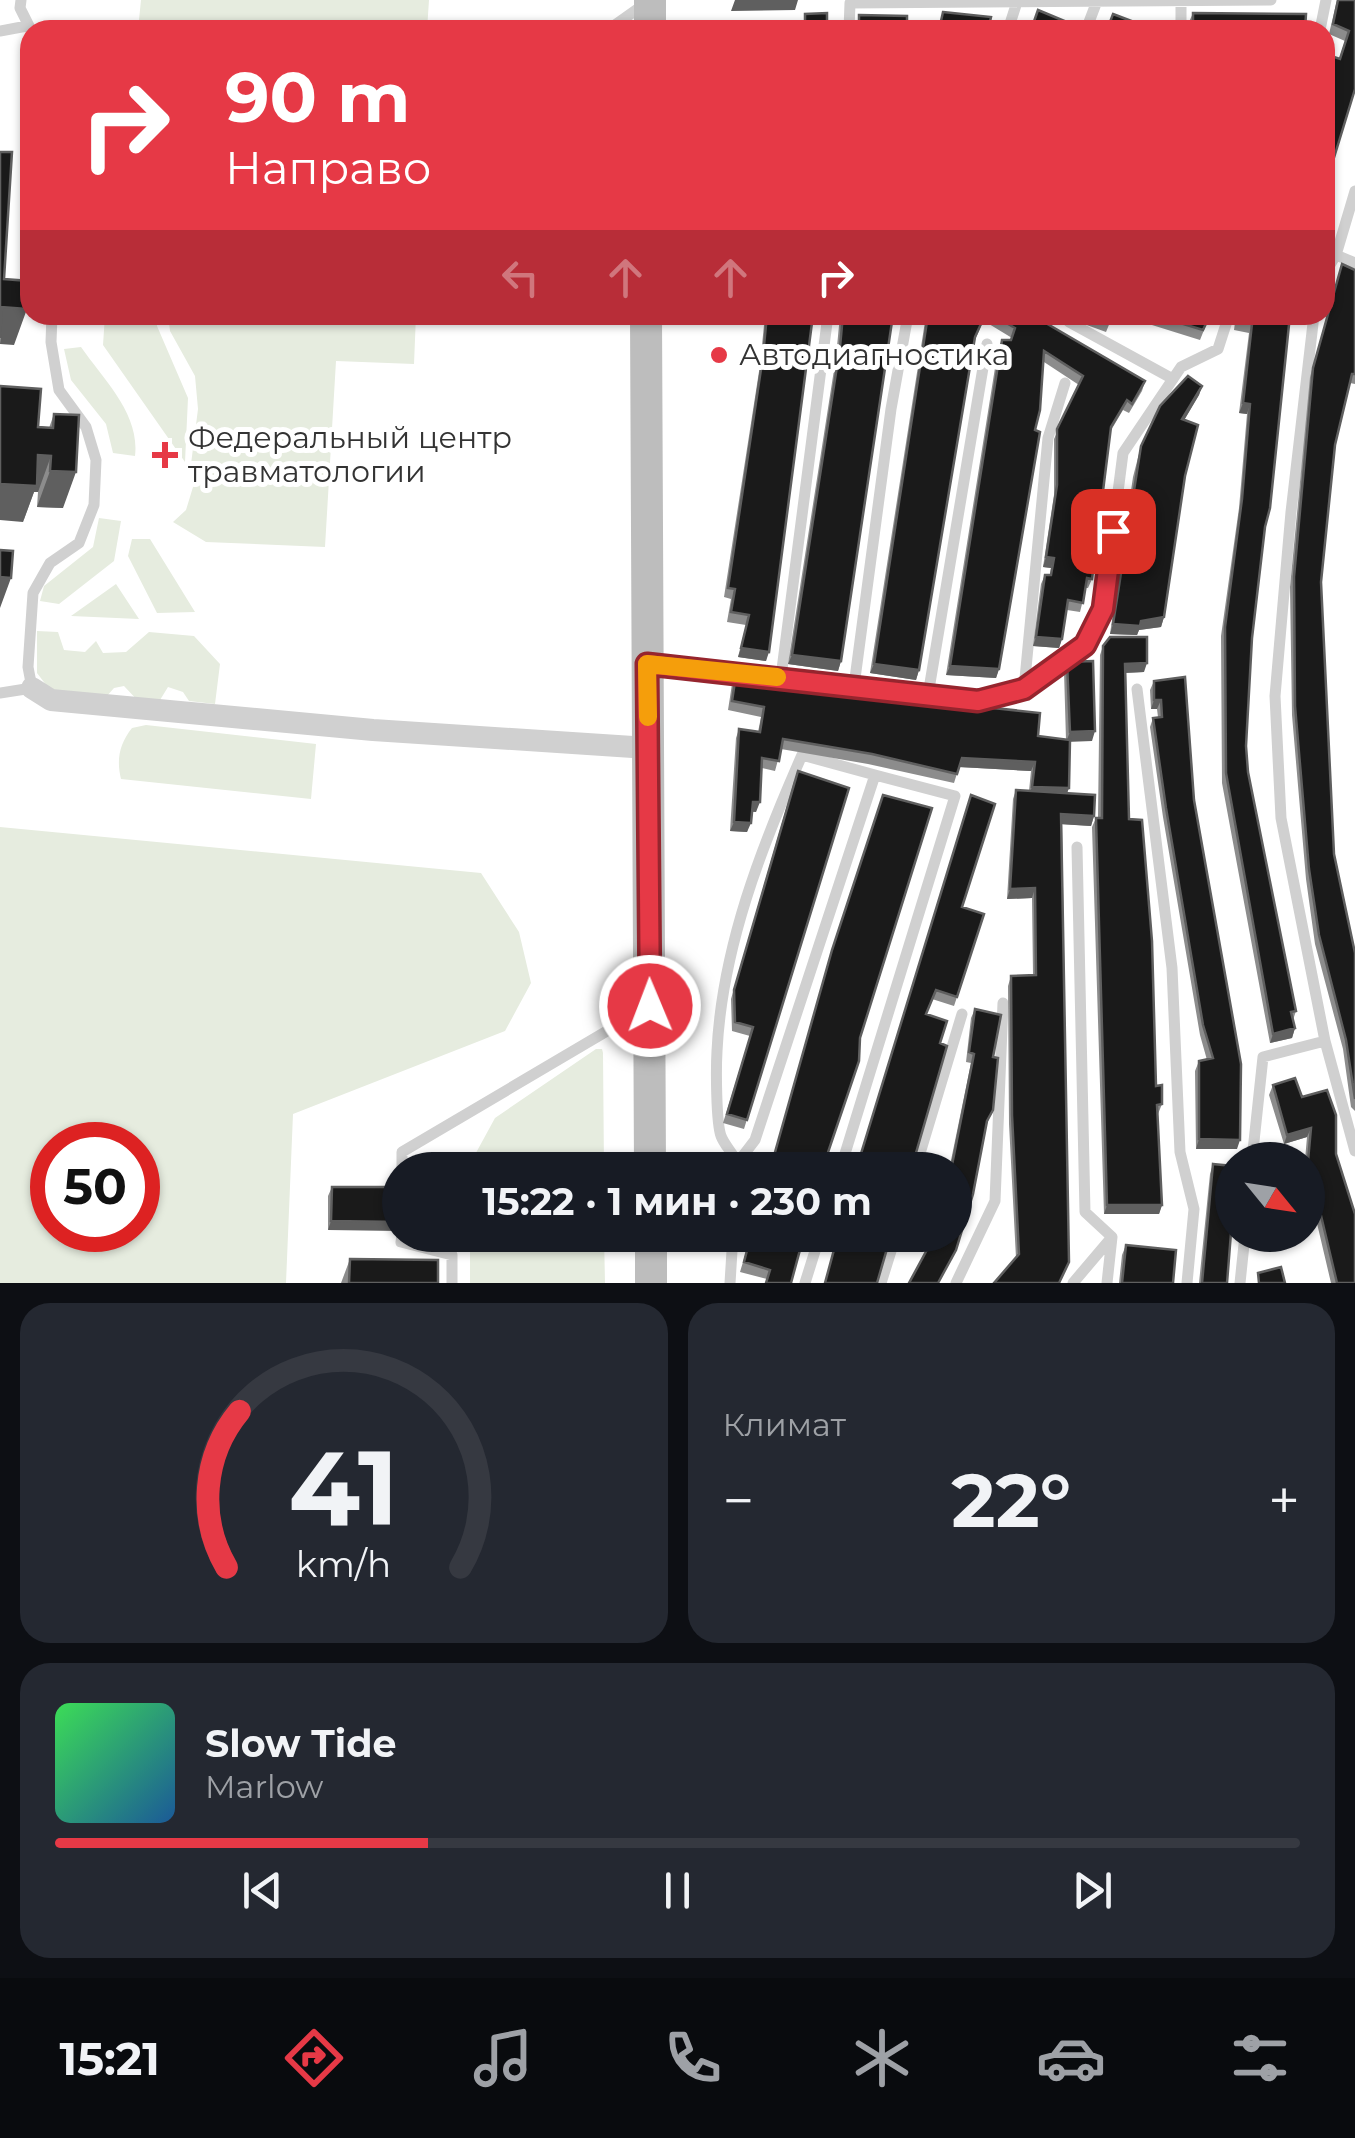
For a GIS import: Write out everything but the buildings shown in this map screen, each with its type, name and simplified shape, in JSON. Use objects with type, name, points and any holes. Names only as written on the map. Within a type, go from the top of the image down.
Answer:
[{"type":"main road","points":[[646,325],[650,1152]]},
{"type":"main road","points":[[651,1283],[654,1252]]},
{"type":"street","points":[[32,688],[51,700],[374,730],[648,748]]},
{"type":"lane","points":[[622,20],[650,0]]},
{"type":"lane","points":[[849,20],[850,3],[1270,0]]},
{"type":"lane","points":[[1355,191],[1336,255],[1355,263]]},
{"type":"lane","points":[[0,693],[32,688],[28,668],[33,594],[50,563],[79,543],[94,505],[96,460],[86,427],[58,390],[52,325]]},
{"type":"lane","points":[[781,677],[827,325]]},
{"type":"lane","points":[[854,686],[891,409],[906,325]]},
{"type":"lane","points":[[1082,325],[1173,380]]},
{"type":"lane","points":[[647,664],[978,701],[1024,689],[1085,645],[1103,609],[1124,454],[1181,367],[1218,349],[1226,325]]},
{"type":"lane","points":[[1313,325],[1290,512],[1275,696],[1281,818],[1325,1040],[1355,1151]]},
{"type":"lane","points":[[928,695],[987,344]]},
{"type":"lane","points":[[1024,689],[1048,438],[1065,383]]},
{"type":"lane","points":[[1137,689],[1172,968],[1180,1152],[1194,1209],[1186,1283]]},
{"type":"lane","points":[[728,1152],[720,1134],[717,1051],[728,973],[761,848],[802,755],[955,796],[846,1152]]},
{"type":"lane","points":[[747,1152],[755,1140],[875,775]]},
{"type":"lane","points":[[1077,847],[1085,1212],[1112,1237]]},
{"type":"lane","points":[[956,1283],[994,1201],[1003,1003]]},
{"type":"lane","points":[[402,1152],[650,1006]]},
{"type":"lane","points":[[920,1152],[962,1014]]},
{"type":"lane","points":[[1254,1142],[1263,1057],[1325,1040]]},
{"type":"lane","points":[[1073,1283],[1112,1237]]},
{"type":"lane","points":[[1107,1283],[1112,1237]]},
{"type":"lane","points":[[440,1252],[452,1255],[452,1283]]},
{"type":"lane","points":[[730,1283],[732,1252]]},
{"type":"lane","points":[[805,1283],[815,1252]]},
{"type":"lane","points":[[881,1283],[891,1252]]},
{"type":"lane","points":[[1240,1283],[1243,1252]]},
{"type":"shaded area","points":[[141,0],[429,0],[428,20],[139,20]]},
{"type":"shaded area","points":[[104,325],[157,325],[188,398],[185,462],[103,345]]},
{"type":"shaded area","points":[[169,325],[416,325],[414,364],[336,361],[325,547],[206,542],[173,522],[186,510],[193,487],[190,472],[198,409],[195,376]]},
{"type":"shaded area","points":[[81,347],[126,412],[132,426],[135,456],[113,453],[106,424],[71,380],[64,349]]},
{"type":"shaded area","points":[[99,518],[121,521],[114,561],[59,604],[40,601],[44,586],[93,547]]},
{"type":"shaded area","points":[[132,539],[150,539],[195,612],[157,613],[128,556]]},
{"type":"shaded area","points":[[116,584],[139,619],[71,616]]},
{"type":"shaded area","points":[[37,631],[58,632],[64,650],[85,652],[96,641],[103,653],[126,652],[149,632],[194,636],[220,664],[215,704],[189,701],[183,692],[168,687],[160,700],[141,704],[124,686],[114,688],[106,697],[50,690],[37,673]]},
{"type":"shaded area","points":[[146,725],[316,744],[311,799],[121,779],[119,758],[125,739],[132,728]]},
{"type":"shaded area","points":[[0,827],[481,873],[519,932],[531,983],[505,1031],[293,1114],[286,1283],[0,1283]]},
{"type":"shaded area","points":[[596,1049],[602,1049],[604,1152],[476,1152],[495,1118]]},
{"type":"shaded area","points":[[470,1252],[604,1252],[605,1283],[470,1283]]},
{"type":"slow traffic","points":[[648,717],[647,664],[777,677]]},
{"type":"place","name":"Автодиагностика","points":[[719,355]]},
{"type":"place","name":"Федеральный центр травматологии","points":[[165,455]]},
{"type":"route","points":[[650,1006],[647,664],[978,701],[1024,689],[1085,645],[1103,609],[1113,531]]}]
